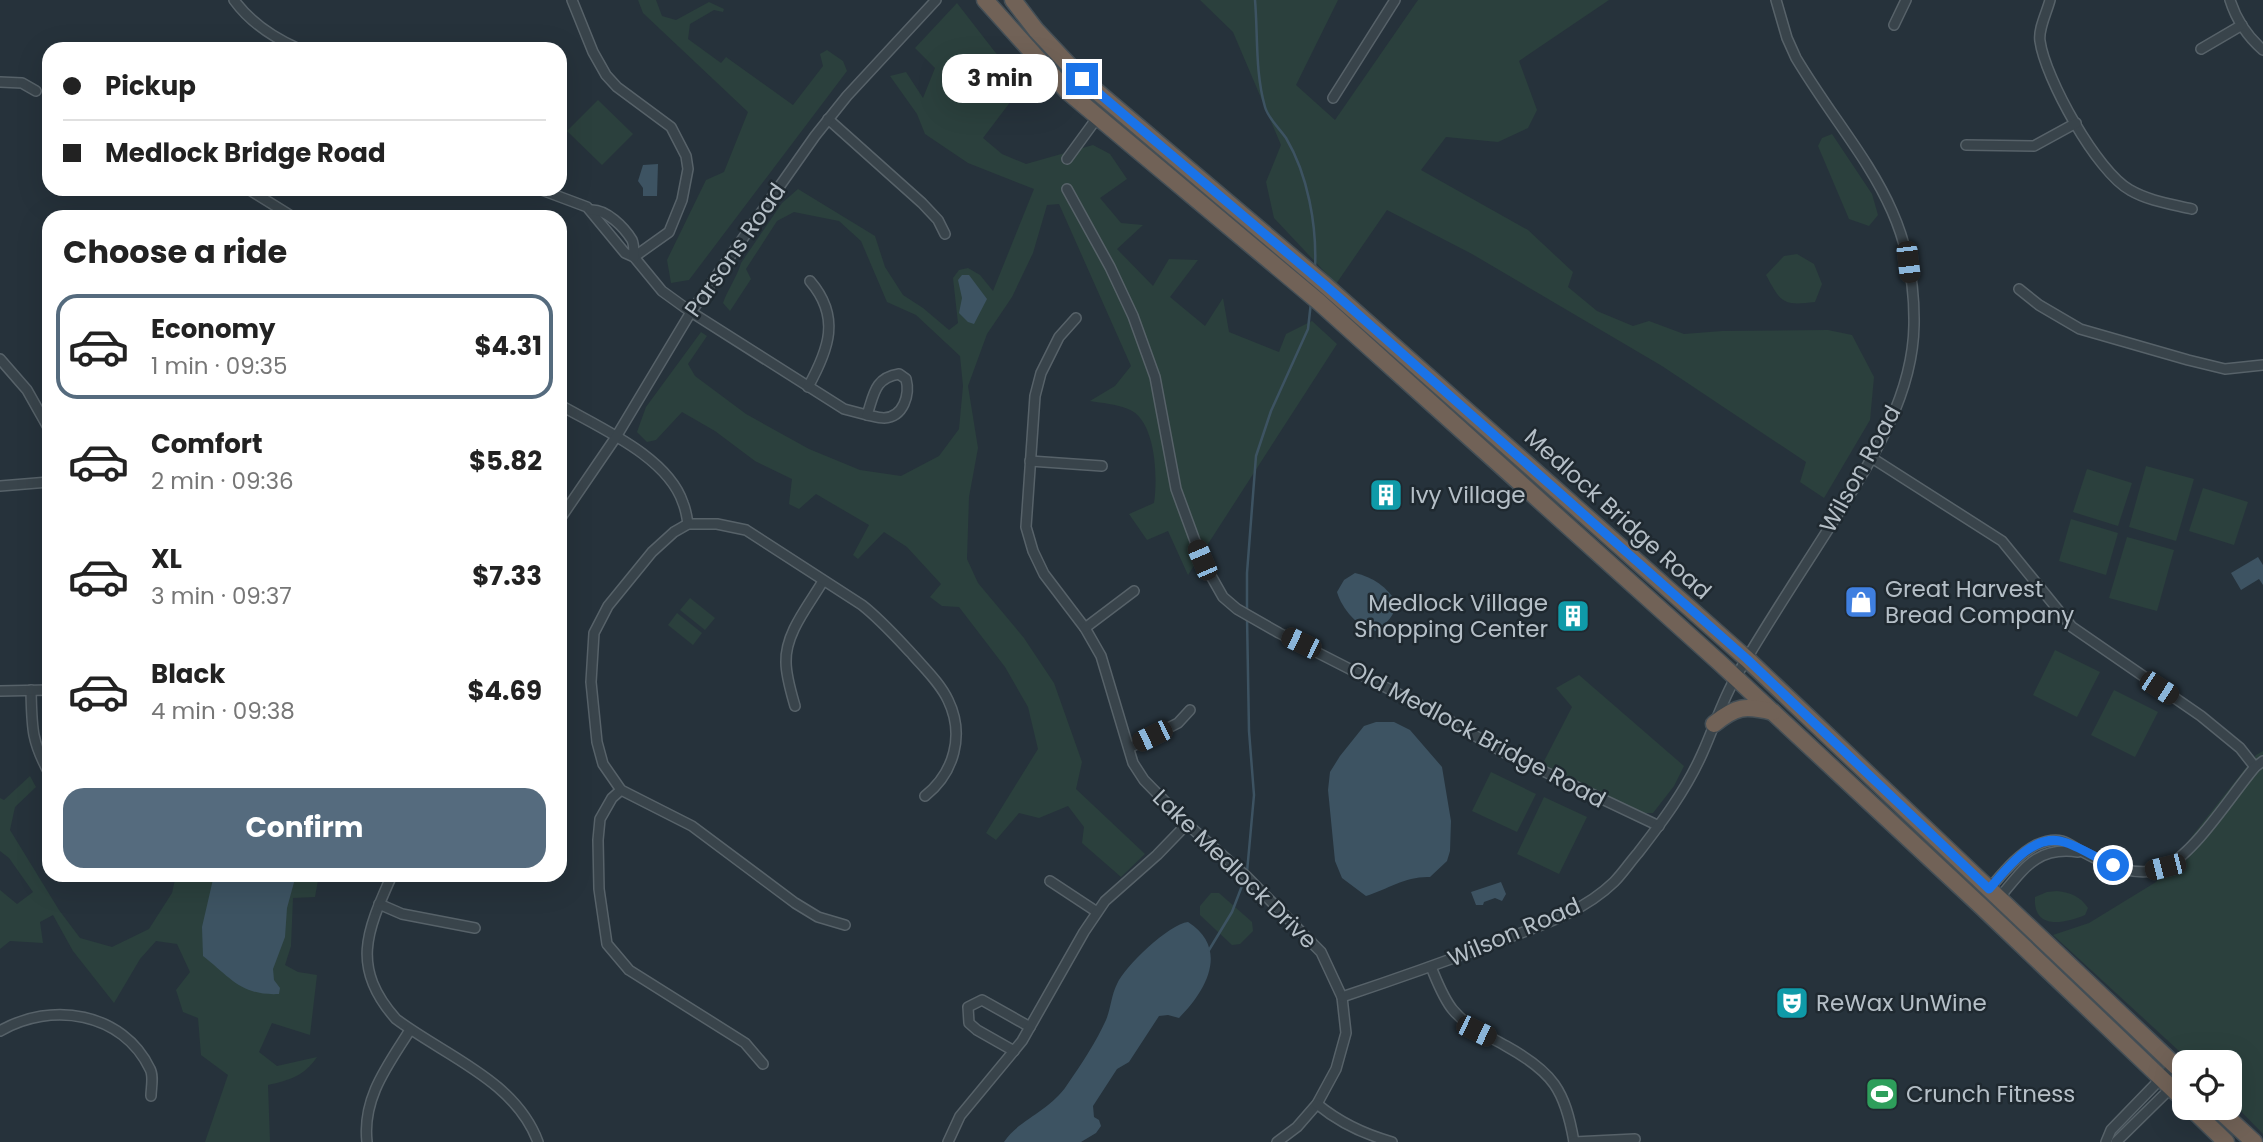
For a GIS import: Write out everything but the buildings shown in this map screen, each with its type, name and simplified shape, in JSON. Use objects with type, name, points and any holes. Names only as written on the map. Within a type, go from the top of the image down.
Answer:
[{"type":"highway","name":"Medlock Bridge Road","points":[[985,0],[1067,91],[1319,303],[1736,677],[2172,1089]]},
{"type":"highway","name":"Medlock Bridge Road","points":[[1013,0],[1036,30],[1082,79],[1325,285],[1747,659],[2172,1062]]},
{"type":"highway","points":[[1714,724],[1736,709],[1752,707],[1774,712]]},
{"type":"highway","points":[[1877,809],[1891,814],[1908,828],[1970,888],[1994,893]]},
{"type":"highway","points":[[1982,907],[1998,911],[2009,918],[2082,987],[2094,988]]},
{"type":"highway","points":[[2203,1120],[2226,1142]]},
{"type":"highway","points":[[2230,1120],[2254,1142]]},
{"type":"street","points":[[234,0],[262,28],[284,42]]},
{"type":"street","points":[[572,0],[593,52],[606,75],[617,87],[671,127],[686,156],[688,169],[682,200],[669,232],[634,257]]},
{"type":"street","name":"Parsons Road","points":[[567,509],[616,437],[691,312],[828,119],[936,0]]},
{"type":"street","points":[[1333,98],[1395,0]]},
{"type":"street","name":"Wilson Road","points":[[1747,659],[1872,458],[1901,394],[1914,325],[1906,250],[1899,225],[1872,169],[1796,58],[1776,0]]},
{"type":"street","points":[[1894,25],[1906,0]]},
{"type":"street","points":[[2050,0],[2039,39],[2051,79],[2106,170],[2129,190],[2157,201],[2192,209]]},
{"type":"street","points":[[2230,0],[2253,42],[2263,50]]},
{"type":"street","points":[[2201,49],[2242,25]]},
{"type":"street","points":[[0,82],[22,83],[36,91]]},
{"type":"street","points":[[1067,159],[1097,118]]},
{"type":"street","points":[[828,119],[922,203],[938,220],[945,234]]},
{"type":"street","points":[[1966,145],[2034,146],[2076,123]]},
{"type":"street","name":"Old Medlock Bridge Road","points":[[1067,189],[1110,267],[1133,316],[1155,377],[1176,489],[1202,560],[1223,597],[1237,609],[1279,633],[1438,714],[1503,752],[1659,826]]},
{"type":"street","points":[[259,196],[282,210]]},
{"type":"street","points":[[558,196],[591,210],[625,253],[634,257],[662,291],[844,409],[867,415],[886,418],[900,411],[909,392],[905,379],[898,374],[886,376],[877,387],[867,415]]},
{"type":"street","points":[[808,387],[828,346],[829,325],[828,311],[821,293],[810,281]]},
{"type":"street","points":[[2019,289],[2039,305],[2080,329],[2225,369],[2263,365]]},
{"type":"street","name":"Lake Medlock Drive","points":[[1076,318],[1059,337],[1041,373],[1035,396],[1026,527],[1044,574],[1085,628],[1101,656],[1133,763],[1144,780],[1321,951],[1342,997],[1346,1033],[1336,1069],[1317,1104],[1297,1128],[1277,1142]]},
{"type":"street","points":[[0,359],[27,390],[42,417]]},
{"type":"street","points":[[567,409],[651,459],[673,484],[683,501],[688,524]]},
{"type":"street","points":[[1872,458],[2002,541],[2072,628],[2201,716],[2259,764],[2187,852],[2165,867],[2146,872],[2129,871],[2062,841],[2052,841],[2038,844],[2016,859],[1994,893]]},
{"type":"street","points":[[1030,461],[1102,466]]},
{"type":"street","points":[[0,486],[42,483]]},
{"type":"street","points":[[845,925],[818,918],[806,911],[692,826],[621,790],[603,764],[597,742],[591,682],[594,633],[608,606],[652,552],[674,532],[688,524],[717,524],[746,530],[880,619],[938,683],[949,702],[956,728],[954,755],[944,779],[925,796]]},
{"type":"street","points":[[794,706],[786,663],[787,647],[823,581]]},
{"type":"street","points":[[1085,628],[1134,591]]},
{"type":"street","points":[[1659,826],[1695,769],[1736,677],[1747,659]]},
{"type":"street","points":[[31,690],[31,725],[36,750],[42,761]]},
{"type":"street","points":[[0,691],[42,690]]},
{"type":"street","points":[[1129,748],[1178,723],[1190,710]]},
{"type":"street","points":[[621,790],[612,797],[600,819],[598,840],[599,889],[607,944],[629,970],[746,1042],[763,1064]]},
{"type":"street","points":[[948,1142],[960,1116],[1014,1051],[1030,1027],[1105,901],[1187,824]]},
{"type":"street","name":"Wilson Road","points":[[1342,997],[1431,967],[1572,913],[1615,881],[1659,826]]},
{"type":"street","points":[[1994,893],[2034,859],[2049,852],[2083,852]]},
{"type":"street","points":[[2016,859],[2024,867]]},
{"type":"street","points":[[1050,881],[1097,912]]},
{"type":"street","points":[[389,882],[368,938],[369,974],[384,1006],[410,1030],[506,1093],[527,1119],[538,1142]]},
{"type":"street","points":[[379,904],[402,914],[475,928]]},
{"type":"street","points":[[1431,967],[1452,1009],[1476,1031],[1538,1066],[1557,1088],[1568,1108],[1574,1142],[1634,1139]]},
{"type":"street","points":[[1014,1051],[969,1023],[968,1007],[982,1000],[1030,1027]]},
{"type":"street","points":[[0,1031],[16,1021],[48,1014],[69,1013],[88,1018],[118,1032],[131,1042],[152,1071],[151,1096]]},
{"type":"street","points":[[368,1142],[367,1115],[370,1100],[410,1030]]},
{"type":"street","points":[[2106,1142],[2110,1129],[2172,1078]]},
{"type":"street","points":[[2116,1142],[2172,1078]]},
{"type":"street","points":[[1317,1104],[1346,1125],[1367,1135],[1392,1142]]},
{"type":"green space","points":[[638,0],[656,0],[662,16],[676,20],[709,2],[724,9],[723,12],[714,10],[690,24],[688,39],[721,63],[726,57],[793,105],[823,66],[820,54],[827,50],[843,61],[847,71],[689,280],[671,283],[667,260],[706,180],[724,172],[748,112],[643,13]]},
{"type":"green space","points":[[1200,0],[1338,0],[1296,85],[1335,120],[1418,0],[1609,0],[1519,61],[1537,110],[1528,128],[1498,142],[1446,137],[1421,170],[1528,230],[1573,272],[1568,287],[1597,311],[1633,326],[1649,321],[1684,334],[1828,330],[1852,335],[1874,377],[1870,420],[1824,498],[1800,482],[1806,462],[1662,366],[1472,254],[1387,210],[1336,284],[1274,218],[1266,182],[1281,145],[1233,32]]},
{"type":"green space","points":[[957,3],[995,52],[1038,96],[1011,101],[983,138],[1002,154],[1026,164],[1093,145],[1110,154],[1127,179],[1100,198],[1121,223],[1143,225],[1117,249],[1153,286],[1169,259],[1198,260],[1170,297],[1205,326],[1223,298],[1229,332],[1279,352],[1286,334],[1312,321],[1337,344],[1188,575],[1168,531],[1147,540],[1129,514],[1154,503],[1156,479],[1153,450],[1150,437],[1137,415],[1123,407],[1090,401],[1115,386],[1131,366],[1059,204],[1047,205],[1033,253],[1012,297],[987,334],[968,386],[978,448],[969,497],[967,559],[978,583],[1024,638],[1054,683],[1082,762],[1076,789],[1145,854],[1121,877],[1082,843],[1084,827],[1068,806],[1039,818],[1019,813],[996,840],[986,833],[1038,749],[1028,707],[1005,667],[959,607],[942,606],[930,597],[941,584],[907,547],[884,532],[858,559],[853,555],[869,525],[816,494],[799,509],[789,504],[792,479],[755,461],[715,431],[682,412],[656,440],[647,442],[637,432],[646,407],[701,332],[707,336],[688,364],[695,376],[746,414],[809,449],[860,470],[901,476],[939,456],[959,429],[963,386],[960,356],[916,315],[887,302],[861,241],[839,221],[794,212],[777,221],[746,269],[751,279],[730,311],[723,303],[741,263],[782,203],[798,189],[875,236],[885,267],[903,295],[949,330],[958,323],[953,278],[959,270],[968,268],[980,275],[993,291],[1034,189],[968,163],[925,134],[917,114],[890,76],[906,72],[923,98],[935,68],[915,48]]},
{"type":"green space","points":[[598,100],[633,134],[602,165],[567,131]]},
{"type":"green space","points":[[1832,134],[1872,194],[1878,215],[1869,226],[1849,219],[1818,146],[1822,138]]},
{"type":"green space","points":[[1797,254],[1814,264],[1822,284],[1815,302],[1789,303],[1775,292],[1766,275],[1784,256]]},
{"type":"green space","points":[[2146,466],[2194,479],[2176,541],[2129,527]]},
{"type":"green space","points":[[2087,469],[2132,483],[2118,526],[2073,512]]},
{"type":"green space","points":[[2203,488],[2248,502],[2234,545],[2189,531]]},
{"type":"green space","points":[[2071,519],[2118,533],[2106,575],[2059,561]]},
{"type":"green space","points":[[2127,537],[2174,550],[2157,611],[2109,598]]},
{"type":"green space","points":[[690,598],[715,618],[705,630],[680,610]]},
{"type":"green space","points":[[677,613],[702,633],[693,645],[668,625]]},
{"type":"green space","points":[[2055,650],[2100,672],[2077,717],[2033,695]]},
{"type":"green space","points":[[1579,675],[1684,766],[1674,786],[1653,813],[1640,813],[1542,765],[1572,707],[1556,688]]},
{"type":"green space","points":[[2114,690],[2158,712],[2135,757],[2091,735]]},
{"type":"green space","points":[[2263,751],[2263,1134],[2242,1112],[2242,1050],[2178,1050],[2053,935],[2089,923],[2156,882],[2256,755]]},
{"type":"green space","points":[[1491,772],[1536,794],[1517,832],[1472,811]]},
{"type":"green space","points":[[30,776],[36,787],[15,807],[10,830],[59,910],[80,938],[112,947],[149,929],[172,893],[174,882],[318,882],[315,897],[293,898],[291,946],[285,965],[298,972],[317,975],[310,1035],[272,1023],[259,1052],[277,1066],[317,1057],[307,1069],[296,1076],[268,1085],[270,1142],[205,1142],[228,1075],[201,1055],[198,1018],[183,1012],[176,990],[190,972],[177,944],[156,941],[140,959],[114,1003],[73,951],[53,915],[40,922],[43,943],[10,941],[0,949],[0,890],[17,904],[33,892],[9,858],[0,851],[0,798],[4,800]]},
{"type":"green space","points":[[1544,797],[1587,817],[1559,874],[1517,854]]},
{"type":"green space","points":[[2057,891],[2071,894],[2082,901],[2088,908],[2085,915],[2068,921],[2044,920],[2036,908],[2035,897]]},
{"type":"green space","points":[[1211,893],[1219,893],[1252,922],[1253,931],[1240,944],[1232,945],[1200,915],[1200,906]]},
{"type":"water","points":[[658,164],[657,196],[643,196],[643,188],[638,181],[643,165]]},
{"type":"water","points":[[962,275],[969,275],[987,299],[974,324],[959,313],[962,298],[958,280]]},
{"type":"water","points":[[2258,557],[2263,565],[2263,585],[2259,579],[2241,590],[2231,573]]},
{"type":"water","points":[[1355,573],[1379,583],[1397,603],[1390,619],[1376,631],[1363,626],[1352,617],[1337,592],[1344,580]]},
{"type":"water","points":[[1376,722],[1394,722],[1410,730],[1442,767],[1451,821],[1450,851],[1447,861],[1430,877],[1405,881],[1366,896],[1342,878],[1335,861],[1328,790],[1330,772],[1340,756],[1364,726]]},
{"type":"water","points":[[212,882],[294,882],[287,908],[285,937],[273,969],[274,980],[280,988],[279,994],[255,992],[237,984],[203,956],[202,927]]},
{"type":"water","points":[[1501,882],[1506,894],[1502,901],[1495,898],[1483,905],[1476,905],[1471,892]]},
{"type":"water","points":[[1188,922],[1201,933],[1208,945],[1211,957],[1205,983],[1179,1018],[1159,1016],[1129,1062],[1117,1069],[1093,1106],[1094,1117],[1099,1120],[1101,1126],[1096,1133],[1081,1142],[1004,1142],[1017,1127],[1052,1102],[1067,1085],[1102,1028],[1115,988],[1129,967],[1159,938],[1180,924]]},
{"type":"waterway","points":[[1255,0],[1262,94],[1266,111],[1294,152],[1305,184],[1313,218],[1315,268]]},
{"type":"waterway","points":[[1247,610],[1247,573],[1256,456],[1271,411],[1308,329],[1311,302]]},
{"type":"waterway","points":[[1247,617],[1249,731],[1254,795],[1247,872]]},
{"type":"waterway","points":[[1209,950],[1232,912],[1245,878]]},
{"type":"place","name":"Ivy Village","points":[[1386,495]]},
{"type":"place","name":"Great Harvest Bread Company","points":[[1861,602]]},
{"type":"place","name":"Medlock Village Shopping Center","points":[[1573,616]]},
{"type":"place","name":"ReWax UnWine","points":[[1792,1003]]},
{"type":"place","name":"Crunch Fitness","points":[[1882,1094]]},
{"type":"route","points":[[1082,79],[1325,285],[1747,659],[1989,889],[2013,862],[2032,847],[2052,841],[2062,841],[2113,865]]}]
